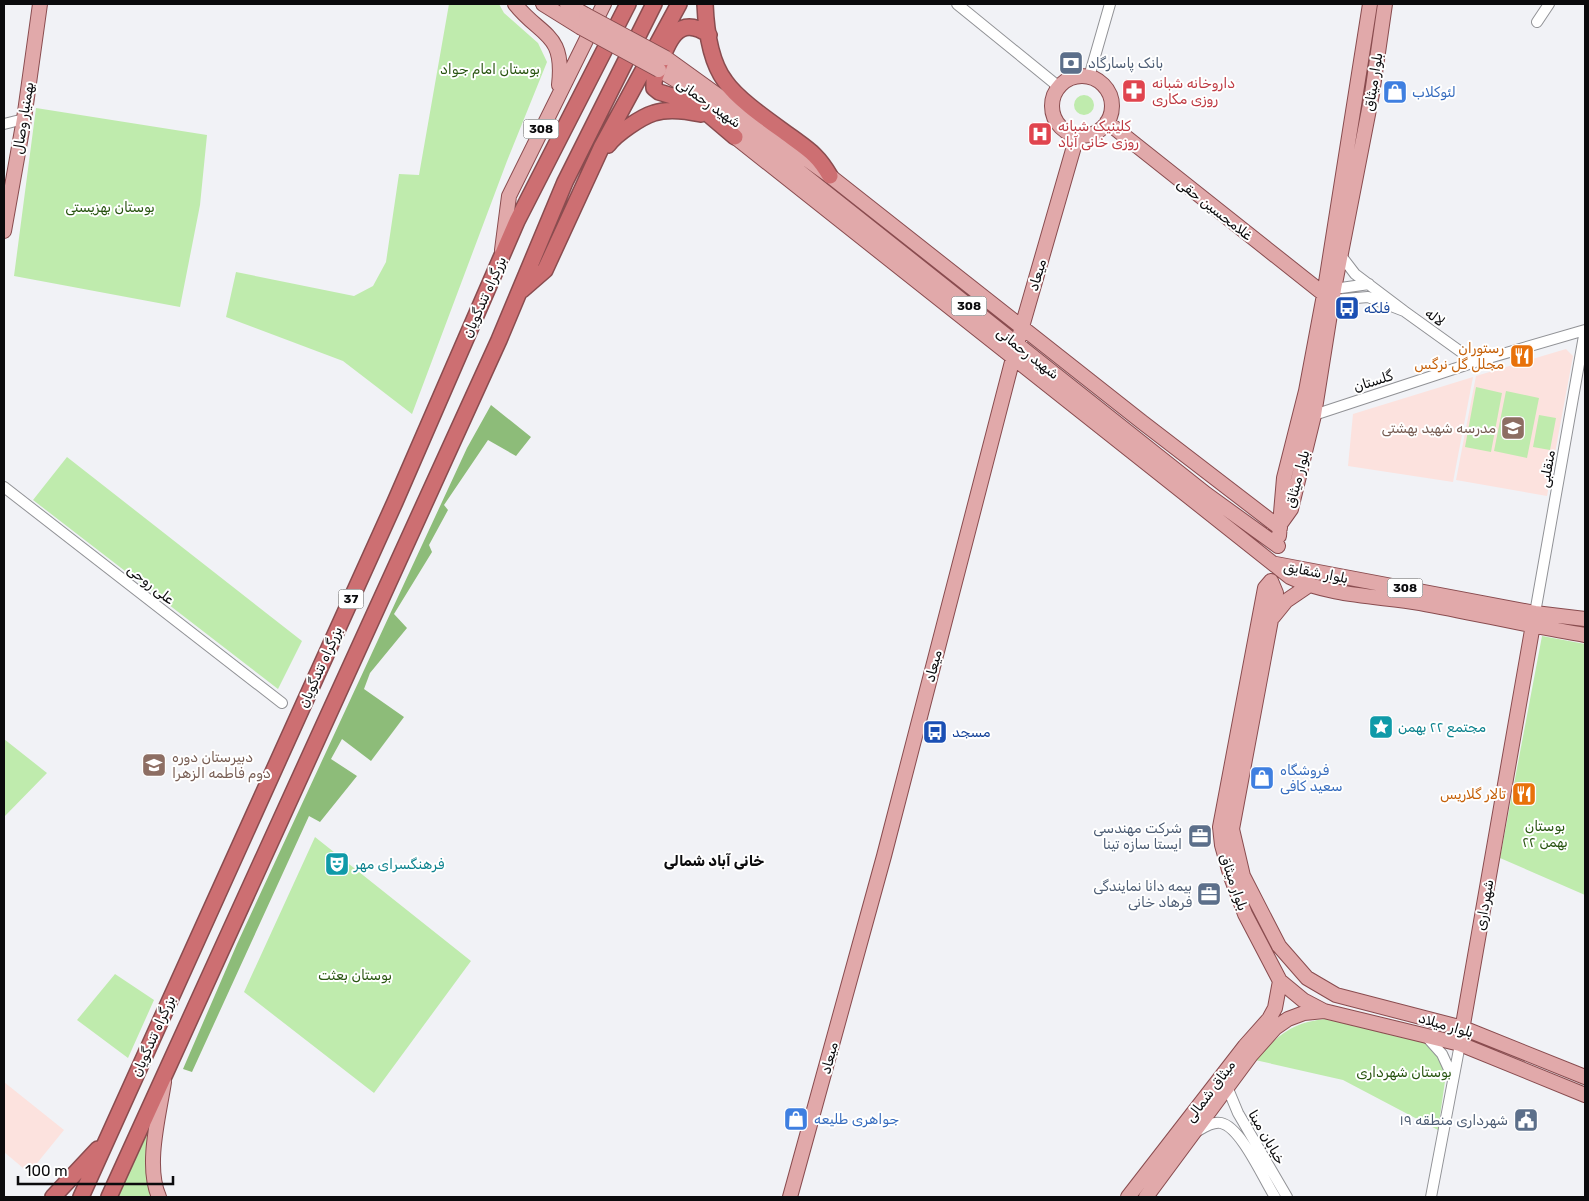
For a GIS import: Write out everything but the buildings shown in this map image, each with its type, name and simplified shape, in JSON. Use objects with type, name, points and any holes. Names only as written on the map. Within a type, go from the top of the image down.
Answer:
[{"type":"highway","name":"بزرگراه تندگویان","points":[[81,1197],[399,494],[525,205],[628,4]]},
{"type":"highway","name":"بزرگراه تندگویان","points":[[109,1197],[519,293],[565,182],[654,4]]},
{"type":"highway","points":[[519,293],[545,270],[602,146],[679,4]]},
{"type":"highway","points":[[705,4],[709,35],[716,64],[725,82],[758,112],[820,158],[830,176]]},
{"type":"highway","points":[[709,35],[698,28],[686,26],[676,31],[669,42],[654,88],[659,92],[695,103],[735,137]]},
{"type":"highway","points":[[589,176],[610,142],[621,132],[654,113],[683,110],[702,114],[735,137]]},
{"type":"highway","points":[[53,1197],[106,1141]]},
{"type":"main road","name":"بهمنیار وصال","points":[[4,232],[24,119],[40,4]]},
{"type":"main road","points":[[515,4],[554,43],[561,67],[558,96]]},
{"type":"main road","name":"308","points":[[543,4],[583,21],[662,64]]},
{"type":"main road","name":"308","points":[[567,4],[583,21]]},
{"type":"main road","name":"308","points":[[500,262],[509,196],[604,4]]},
{"type":"main road","name":"بلوار میثاق","points":[[1281,526],[1291,509],[1314,415],[1329,292],[1370,4]]},
{"type":"main road","name":"بلوار میثاق","points":[[1281,526],[1284,478],[1329,292],[1342,257],[1372,94],[1385,4]]},
{"type":"main road","name":"شهید رحمانی","points":[[662,64],[830,176],[1022,328],[1281,526]]},
{"type":"main road","name":"شهید رحمانی","points":[[662,64],[1206,494],[1278,546]]},
{"type":"main road","points":[[1089,77],[1105,87],[1110,95],[1111,114],[1107,122],[1094,134],[1077,136],[1061,128],[1056,121],[1052,104],[1059,87],[1072,78],[1089,77]]},
{"type":"main road","name":"غلامحسین حقی","points":[[1107,122],[1308,283],[1329,292]]},
{"type":"main road","name":"میعاد","points":[[790,1197],[884,856],[1013,358],[1077,136]]},
{"type":"main road","name":"شهید رحمانی","points":[[735,137],[884,252],[1013,358],[1275,564]]},
{"type":"main road","points":[[1272,581],[1281,526]]},
{"type":"main road","name":"بلوار شقایق","points":[[1275,564],[1535,613],[1585,619]]},
{"type":"main road","name":"بلوار شقایق","points":[[1275,564],[1290,577],[1308,586],[1421,604],[1532,627],[1585,635]]},
{"type":"main road","name":"بلوار میثاق","points":[[1307,978],[1279,946],[1259,910],[1243,876],[1232,829],[1276,593],[1272,581],[1264,588],[1220,827],[1224,853],[1245,914],[1280,981],[1303,1000],[1324,1011]]},
{"type":"main road","points":[[1271,620],[1286,601],[1308,586]]},
{"type":"main road","name":"شهرداری","points":[[1460,1044],[1535,613]]},
{"type":"main road","name":"بلوار میلاد","points":[[1307,978],[1336,995],[1463,1028],[1585,1077]]},
{"type":"main road","name":"میثاق شمالی","points":[[1146,1197],[1195,1132],[1223,1085],[1269,1019],[1275,1008],[1280,981]]},
{"type":"main road","name":"میثاق شمالی","points":[[1128,1197],[1223,1085],[1275,1028],[1288,1019],[1304,1013],[1324,1011]]},
{"type":"main road","name":"بلوار میلاد","points":[[1324,1011],[1460,1044],[1585,1095]]},
{"type":"main road","points":[[159,1197],[154,1188],[153,1162],[164,1077]]},
{"type":"street","points":[[957,4],[1059,87]]},
{"type":"street","points":[[1089,77],[1110,4]]},
{"type":"street","points":[[1537,22],[1549,4]]},
{"type":"street","points":[[4,124],[24,119]]},
{"type":"street","points":[[1342,257],[1347,266],[1404,311]]},
{"type":"street","points":[[1329,292],[1369,284]]},
{"type":"street","points":[[1329,292],[1368,297],[1404,311]]},
{"type":"street","name":"لاله","points":[[1404,311],[1474,362]]},
{"type":"street","name":"گلستان","points":[[1314,415],[1474,362],[1585,330]]},
{"type":"street","name":"منقلبی","points":[[1535,613],[1585,330]]},
{"type":"street","name":"علی روحی","points":[[4,487],[282,703]]},
{"type":"street","points":[[1424,1034],[1442,1054],[1454,1078]]},
{"type":"street","name":"شهرداری","points":[[1431,1197],[1460,1044]]},
{"type":"street","name":"خیابان مینا","points":[[1223,1085],[1287,1197]]},
{"type":"street","name":"خیابان مینا","points":[[1195,1132],[1211,1124],[1220,1123],[1235,1131],[1275,1197]]},
{"type":"shaded area","name":"مدرسه شهید بهشتی","points":[[1566,349],[1573,356],[1547,496],[1456,480],[1476,376]]},
{"type":"shaded area","points":[[1473,377],[1453,482],[1348,466],[1353,414]]},
{"type":"shaded area","points":[[4,1082],[64,1130],[29,1173],[4,1152]]},
{"type":"green space","name":"بوستان امام جواد","points":[[449,4],[499,4],[504,13],[538,43],[547,62],[507,161],[412,414],[343,361],[226,317],[236,272],[354,296],[373,286],[386,262],[399,174],[419,175]]},
{"type":"green space","points":[[1084,95],[1091,98],[1094,105],[1091,112],[1084,115],[1077,112],[1074,105],[1077,98]]},
{"type":"green space","name":"بوستان بهزیستی","points":[[36,108],[207,135],[200,205],[180,307],[14,276]]},
{"type":"green space","points":[[1476,387],[1502,393],[1491,452],[1465,447]]},
{"type":"green space","points":[[1506,391],[1539,398],[1527,458],[1494,451]]},
{"type":"green space","points":[[491,405],[531,437],[516,456],[488,440],[444,505],[448,510],[429,545],[432,552],[394,614],[407,628],[370,673],[364,689],[404,717],[371,761],[342,739],[331,759],[357,776],[320,822],[309,816],[192,1072],[183,1069],[237,944],[467,448]]},
{"type":"green space","points":[[1539,415],[1556,418],[1550,450],[1533,447]]},
{"type":"green space","points":[[67,457],[302,641],[278,689],[33,500]]},
{"type":"green space","name":"بوستان ۲۲ بهمن","points":[[1542,636],[1585,644],[1585,895],[1500,858]]},
{"type":"green space","points":[[4,739],[47,773],[4,817]]},
{"type":"green space","name":"بوستان بعثت","points":[[315,837],[471,961],[374,1093],[244,992]]},
{"type":"green space","points":[[115,974],[154,1000],[128,1058],[77,1020]]},
{"type":"green space","name":"بوستان شهرداری","points":[[1339,1018],[1424,1041],[1438,1056],[1446,1074],[1438,1130],[1343,1080],[1255,1060],[1274,1041],[1291,1028],[1312,1021]]},
{"type":"green space","points":[[148,1132],[145,1160],[151,1197],[118,1197]]},
{"type":"place","name":"بانک پاسارگاد","points":[[1071,63]]},
{"type":"place","name":"داروخانه شبانه روزی مکاری","points":[[1134,91]]},
{"type":"place","name":"لئوکلاب","points":[[1395,92]]},
{"type":"place","name":"کلینیک شبانه روزی خانی آباد","points":[[1040,134]]},
{"type":"place","name":"فلکه","points":[[1347,308]]},
{"type":"place","name":"رستوران مجلل گل نرگس","points":[[1522,356]]},
{"type":"place","name":"مدرسه شهید بهشتی","points":[[1513,428]]},
{"type":"place","name":"مجتمع ۲۲ بهمن","points":[[1381,727]]},
{"type":"place","name":"مسجد","points":[[935,732]]},
{"type":"place","name":"دبیرستان دوره دوم فاطمه الزهرا","points":[[154,765]]},
{"type":"place","name":"فروشگاه سعید کافی","points":[[1262,778]]},
{"type":"place","name":"تالار گلاریس","points":[[1524,794]]},
{"type":"place","name":"شرکت مهندسی ایستا سازه تینا","points":[[1200,836]]},
{"type":"place","name":"فرهنگسرای مهر","points":[[337,864]]},
{"type":"place","name":"بیمه دانا نمایندگی فرهاد خانی","points":[[1209,894]]},
{"type":"place","name":"جواهری طلیعه","points":[[796,1119]]},
{"type":"place","name":"شهرداری منطقه ۱۹","points":[[1526,1120]]},
{"type":"district","name":"خانی آباد شمالی","points":[[714,861]]}]
